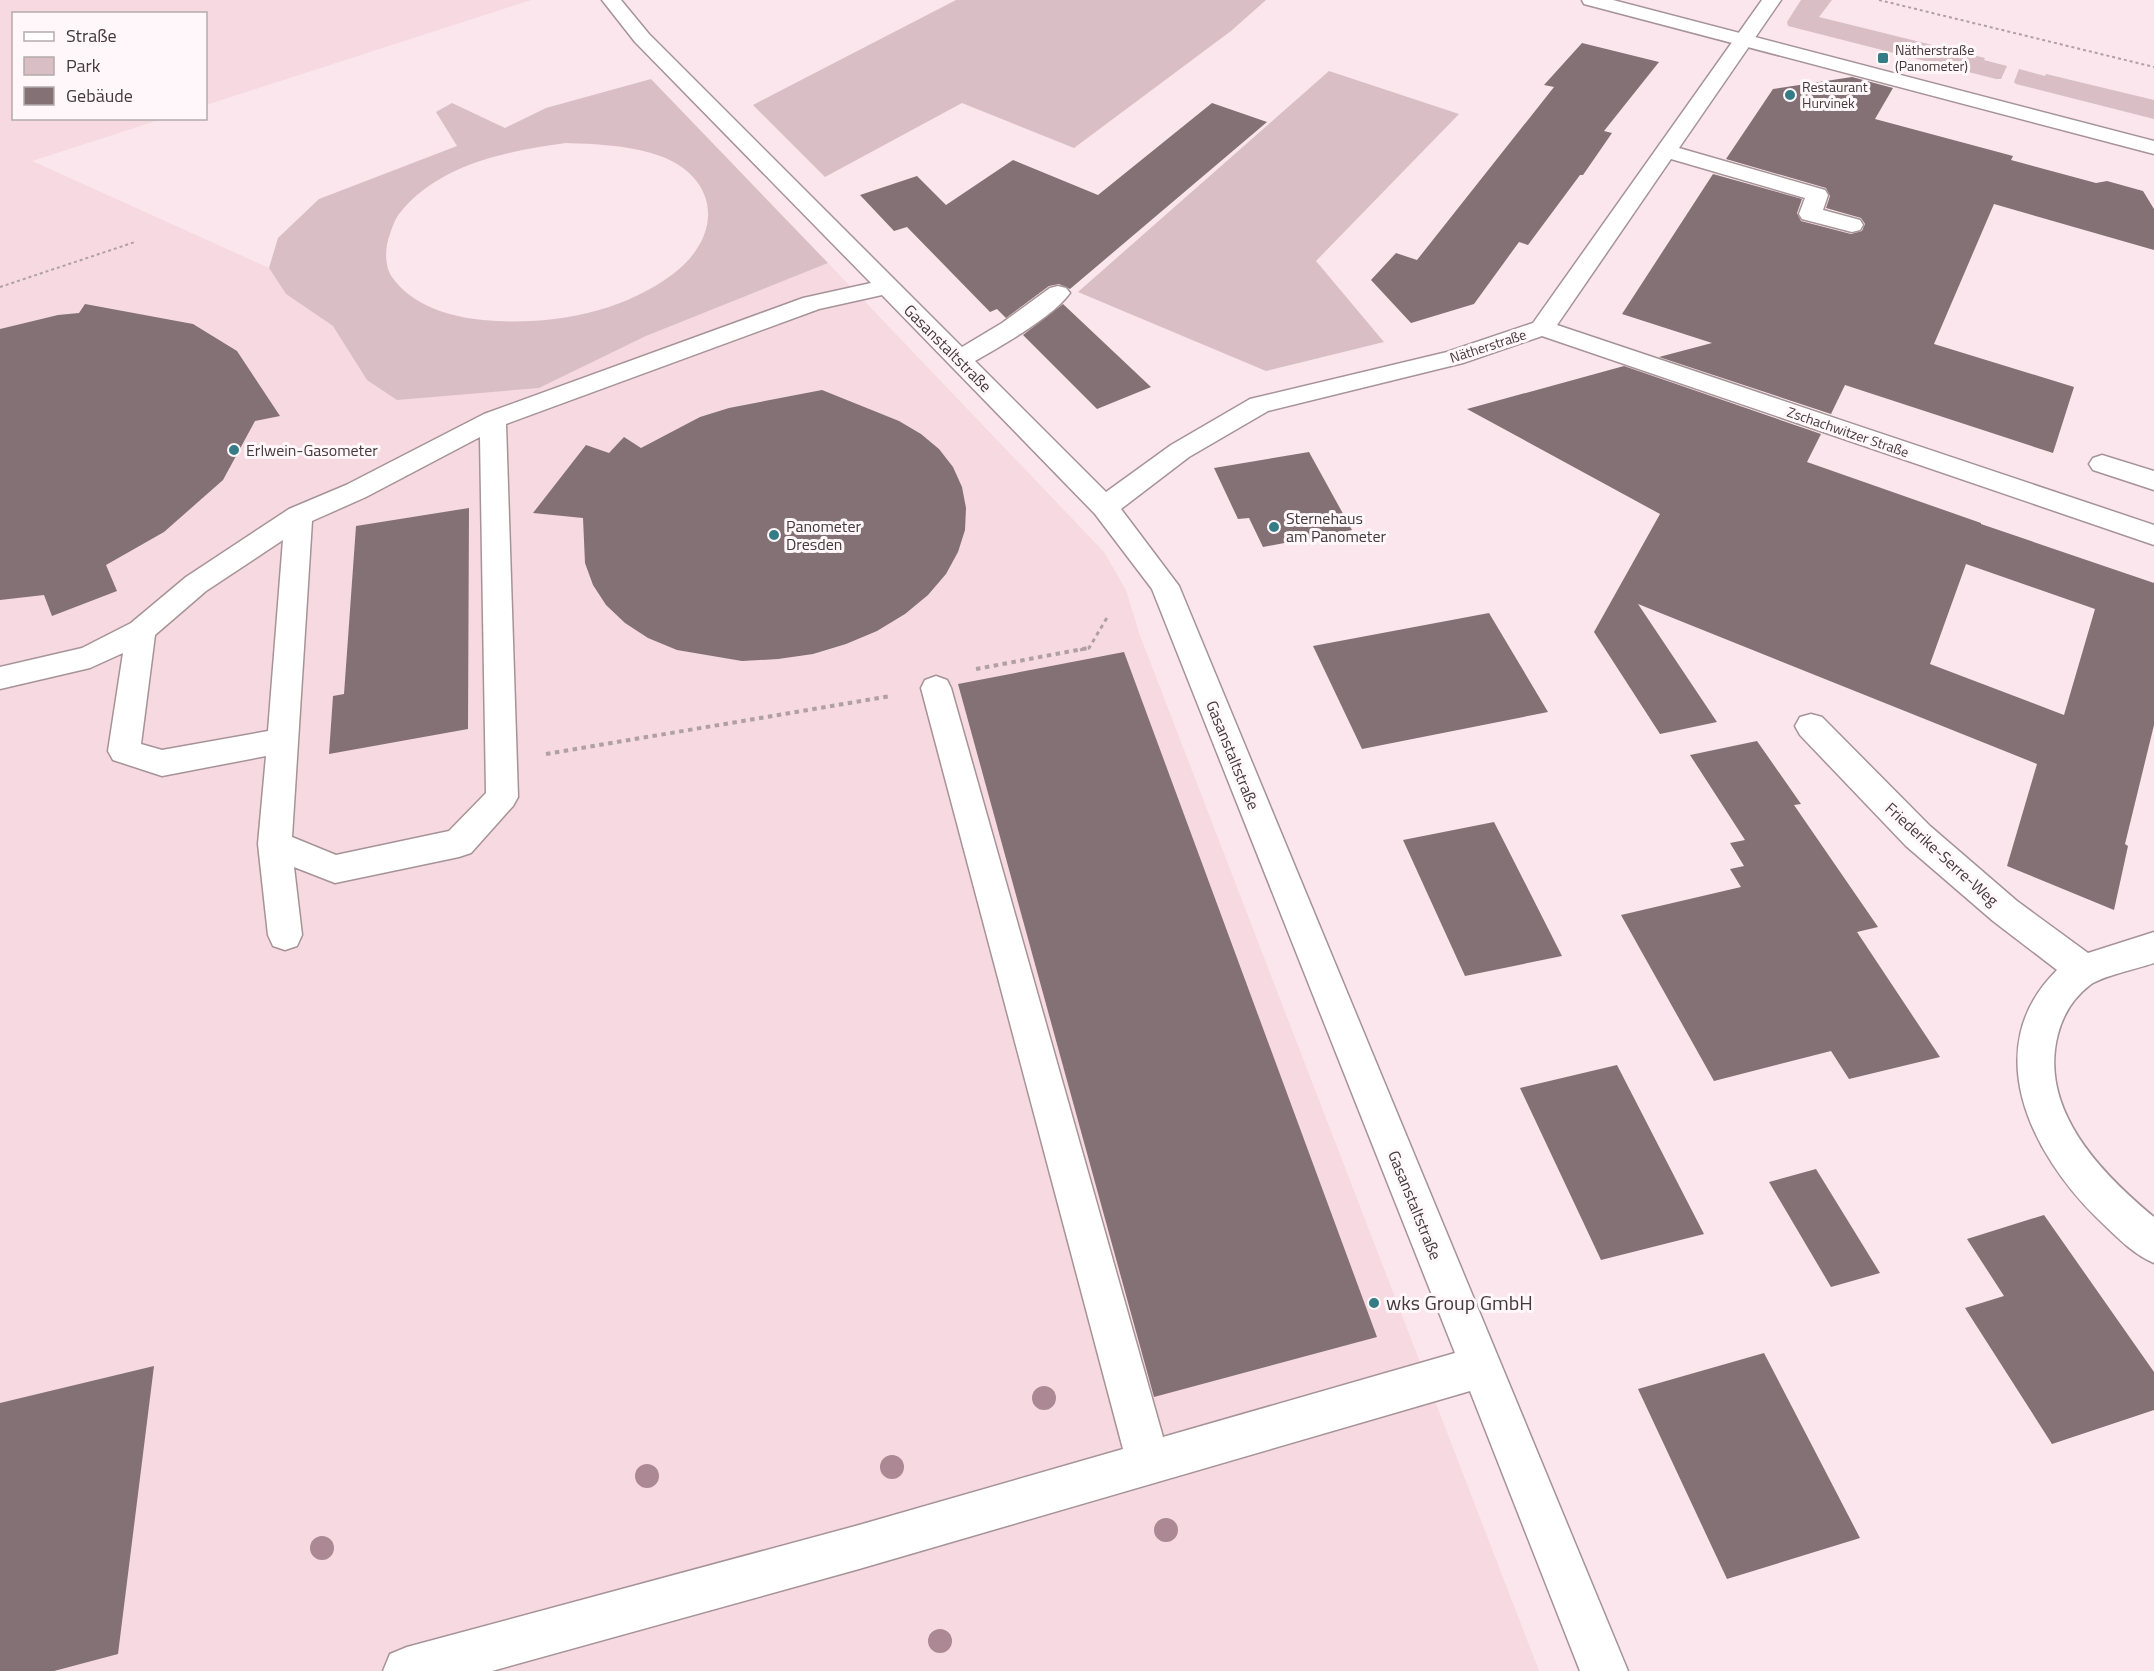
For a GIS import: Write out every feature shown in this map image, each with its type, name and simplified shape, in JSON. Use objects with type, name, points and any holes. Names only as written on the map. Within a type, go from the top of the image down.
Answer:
[{"type":"street","name":"Gasanstaltstraße","points":[[611,0],[642,38],[1106,507],[1165,586],[1605,1671]]},
{"type":"street","points":[[1590,0],[2154,148]]},
{"type":"street","name":"Nätherstraße","points":[[1106,507],[1180,451],[1259,405],[1454,358],[1542,328],[1772,0]]},
{"type":"street","points":[[1666,151],[1817,195],[1810,214],[1852,225]]},
{"type":"street","points":[[0,678],[90,657],[141,631],[196,584],[299,516],[356,491],[493,420],[812,303],[888,287]]},
{"type":"street","points":[[959,359],[996,340],[1027,319],[1058,293]]},
{"type":"street","name":"Zschachwitzer Straße","points":[[1542,328],[2154,535]]},
{"type":"street","points":[[275,844],[335,869],[459,843],[501,796],[493,420]]},
{"type":"street","points":[[2102,464],[2149,480],[2128,526]]},
{"type":"street","points":[[285,935],[275,844],[299,516]]},
{"type":"street","points":[[141,631],[124,751],[162,763],[282,741]]},
{"type":"street","points":[[936,688],[1148,1461]]},
{"type":"street","name":"Friederike-Serre-Weg","points":[[1811,726],[1918,836],[2005,911],[2084,970]]},
{"type":"street","points":[[2154,947],[2084,970],[2053,999],[2037,1035],[2035,1062],[2037,1090],[2055,1133],[2080,1173],[2119,1215],[2154,1243]]},
{"type":"street","points":[[408,1671],[859,1547],[1148,1461],[1480,1367]]},
{"type":"path","points":[[1879,0],[2154,66]]},
{"type":"path","points":[[0,287],[135,242]]},
{"type":"path","points":[[974,669],[1089,648],[1108,616]]},
{"type":"path","points":[[543,755],[936,688]]},
{"type":"shaded area","points":[[0,0],[531,0],[207,105],[207,12],[12,12],[12,120],[159,120],[32,161],[269,268],[286,294],[333,326],[539,388],[646,336],[828,263],[1104,552],[1126,590],[1139,633],[1539,1671],[0,1671]]},
{"type":"green space","points":[[956,0],[1266,0],[1231,31],[1074,148],[962,103],[825,177],[753,105]]},
{"type":"green space","points":[[1801,0],[1832,0],[1819,17],[1985,58],[1984,60],[2007,66],[2001,79],[1996,79],[1788,26],[1787,22]]},
{"type":"green space","points":[[2019,69],[2154,100],[2154,119],[2016,84],[2014,82]]},
{"type":"green space","points":[[1329,71],[1459,114],[1316,261],[1384,342],[1266,371],[1078,292]]},
{"type":"green space","points":[[651,79],[828,263],[646,336],[539,388],[397,400],[367,380],[333,326],[286,294],[269,268],[278,238],[319,199],[457,146],[436,112],[452,103],[505,128],[546,108]],"holes":[[[566,143],[598,144],[640,150],[673,162],[690,174],[702,189],[707,205],[707,223],[702,240],[690,258],[673,274],[630,299],[607,308],[558,319],[508,321],[458,316],[421,303],[400,287],[389,272],[386,250],[395,221],[415,197],[433,183],[475,163],[520,150]]]},
{"type":"building","points":[[1582,43],[1659,62],[1604,131],[1612,133],[1583,175],[1580,175],[1528,245],[1519,242],[1474,304],[1411,323],[1371,280],[1396,253],[1417,260],[1554,87],[1544,85]]},
{"type":"building","points":[[1852,77],[1893,88],[1875,119],[2013,156],[2011,160],[2096,183],[2107,181],[2143,191],[2154,209],[2154,250],[1994,204],[1934,344],[2074,387],[2053,453],[1845,385],[1831,414],[1659,357],[1712,343],[1622,314],[1713,174],[1802,199],[1797,213],[1801,221],[1851,234],[1862,231],[1865,224],[1861,218],[1826,208],[1830,196],[1826,188],[1726,159],[1773,89]]},
{"type":"building","points":[[1212,103],[1267,122],[1070,289],[1059,284],[1049,286],[1006,318],[997,309],[990,312],[907,227],[894,231],[860,195],[917,176],[946,205],[1013,160],[1098,195]]},
{"type":"building","points":[[85,304],[193,324],[237,351],[280,416],[255,421],[223,480],[164,532],[106,565],[117,591],[52,616],[44,595],[0,600],[0,329],[58,315],[79,313]]},
{"type":"building","points":[[1063,304],[1151,387],[1097,409],[1023,335]]},
{"type":"building","points":[[1624,366],[1821,434],[1807,462],[2154,583],[2154,725],[2125,844],[2128,846],[2114,910],[2007,866],[2037,764],[1638,604],[1717,722],[1660,734],[1594,632],[1660,514],[1467,409]],"holes":[[[1966,564],[2095,609],[2064,715],[1930,664]]]},
{"type":"building","name":"Panometer Dresden","points":[[822,390],[899,421],[921,434],[939,449],[953,467],[962,487],[966,508],[965,530],[958,552],[946,574],[928,595],[905,614],[877,631],[813,654],[778,659],[742,661],[677,650],[648,638],[625,623],[606,605],[593,585],[585,563],[583,518],[533,513],[586,445],[609,453],[624,437],[641,448],[700,417],[729,408]]},
{"type":"building","points":[[1309,452],[1352,530],[1263,547],[1249,518],[1238,519],[1214,468]]},
{"type":"building","points":[[469,508],[468,729],[329,754],[333,696],[344,694],[356,526]]},
{"type":"building","points":[[1489,613],[1548,712],[1362,749],[1313,646]]},
{"type":"building","points":[[1124,652],[1377,1337],[1154,1397],[958,684]]},
{"type":"building","points":[[1757,741],[1801,804],[1794,805],[1878,927],[1857,932],[1940,1057],[1849,1079],[1831,1051],[1714,1081],[1621,915],[1741,887],[1730,869],[1744,866],[1730,843],[1745,840],[1690,755]]},
{"type":"building","points":[[1494,822],[1562,956],[1465,976],[1403,840]]},
{"type":"building","points":[[1617,1065],[1704,1234],[1601,1260],[1520,1088]]},
{"type":"building","points":[[1816,1169],[1880,1273],[1831,1287],[1769,1182]]},
{"type":"building","points":[[2044,1215],[2154,1372],[2154,1410],[2052,1444],[1965,1308],[2004,1296],[1967,1239]]},
{"type":"building","points":[[1764,1353],[1860,1538],[1727,1579],[1638,1389]]},
{"type":"building","points":[[154,1366],[118,1654],[54,1671],[0,1671],[0,1403]]},
{"type":"place","name":"Nätherstraße (Panometer)","points":[[1883,58]]},
{"type":"place","name":"Restaurant Hurvinek","points":[[1790,95]]},
{"type":"place","name":"Erlwein-Gasometer","points":[[234,450]]},
{"type":"place","name":"Sternehaus am Panometer","points":[[1274,527]]},
{"type":"place","name":"Panometer Dresden","points":[[774,535]]},
{"type":"place","name":"wks Group GmbH","points":[[1374,1303]]}]
